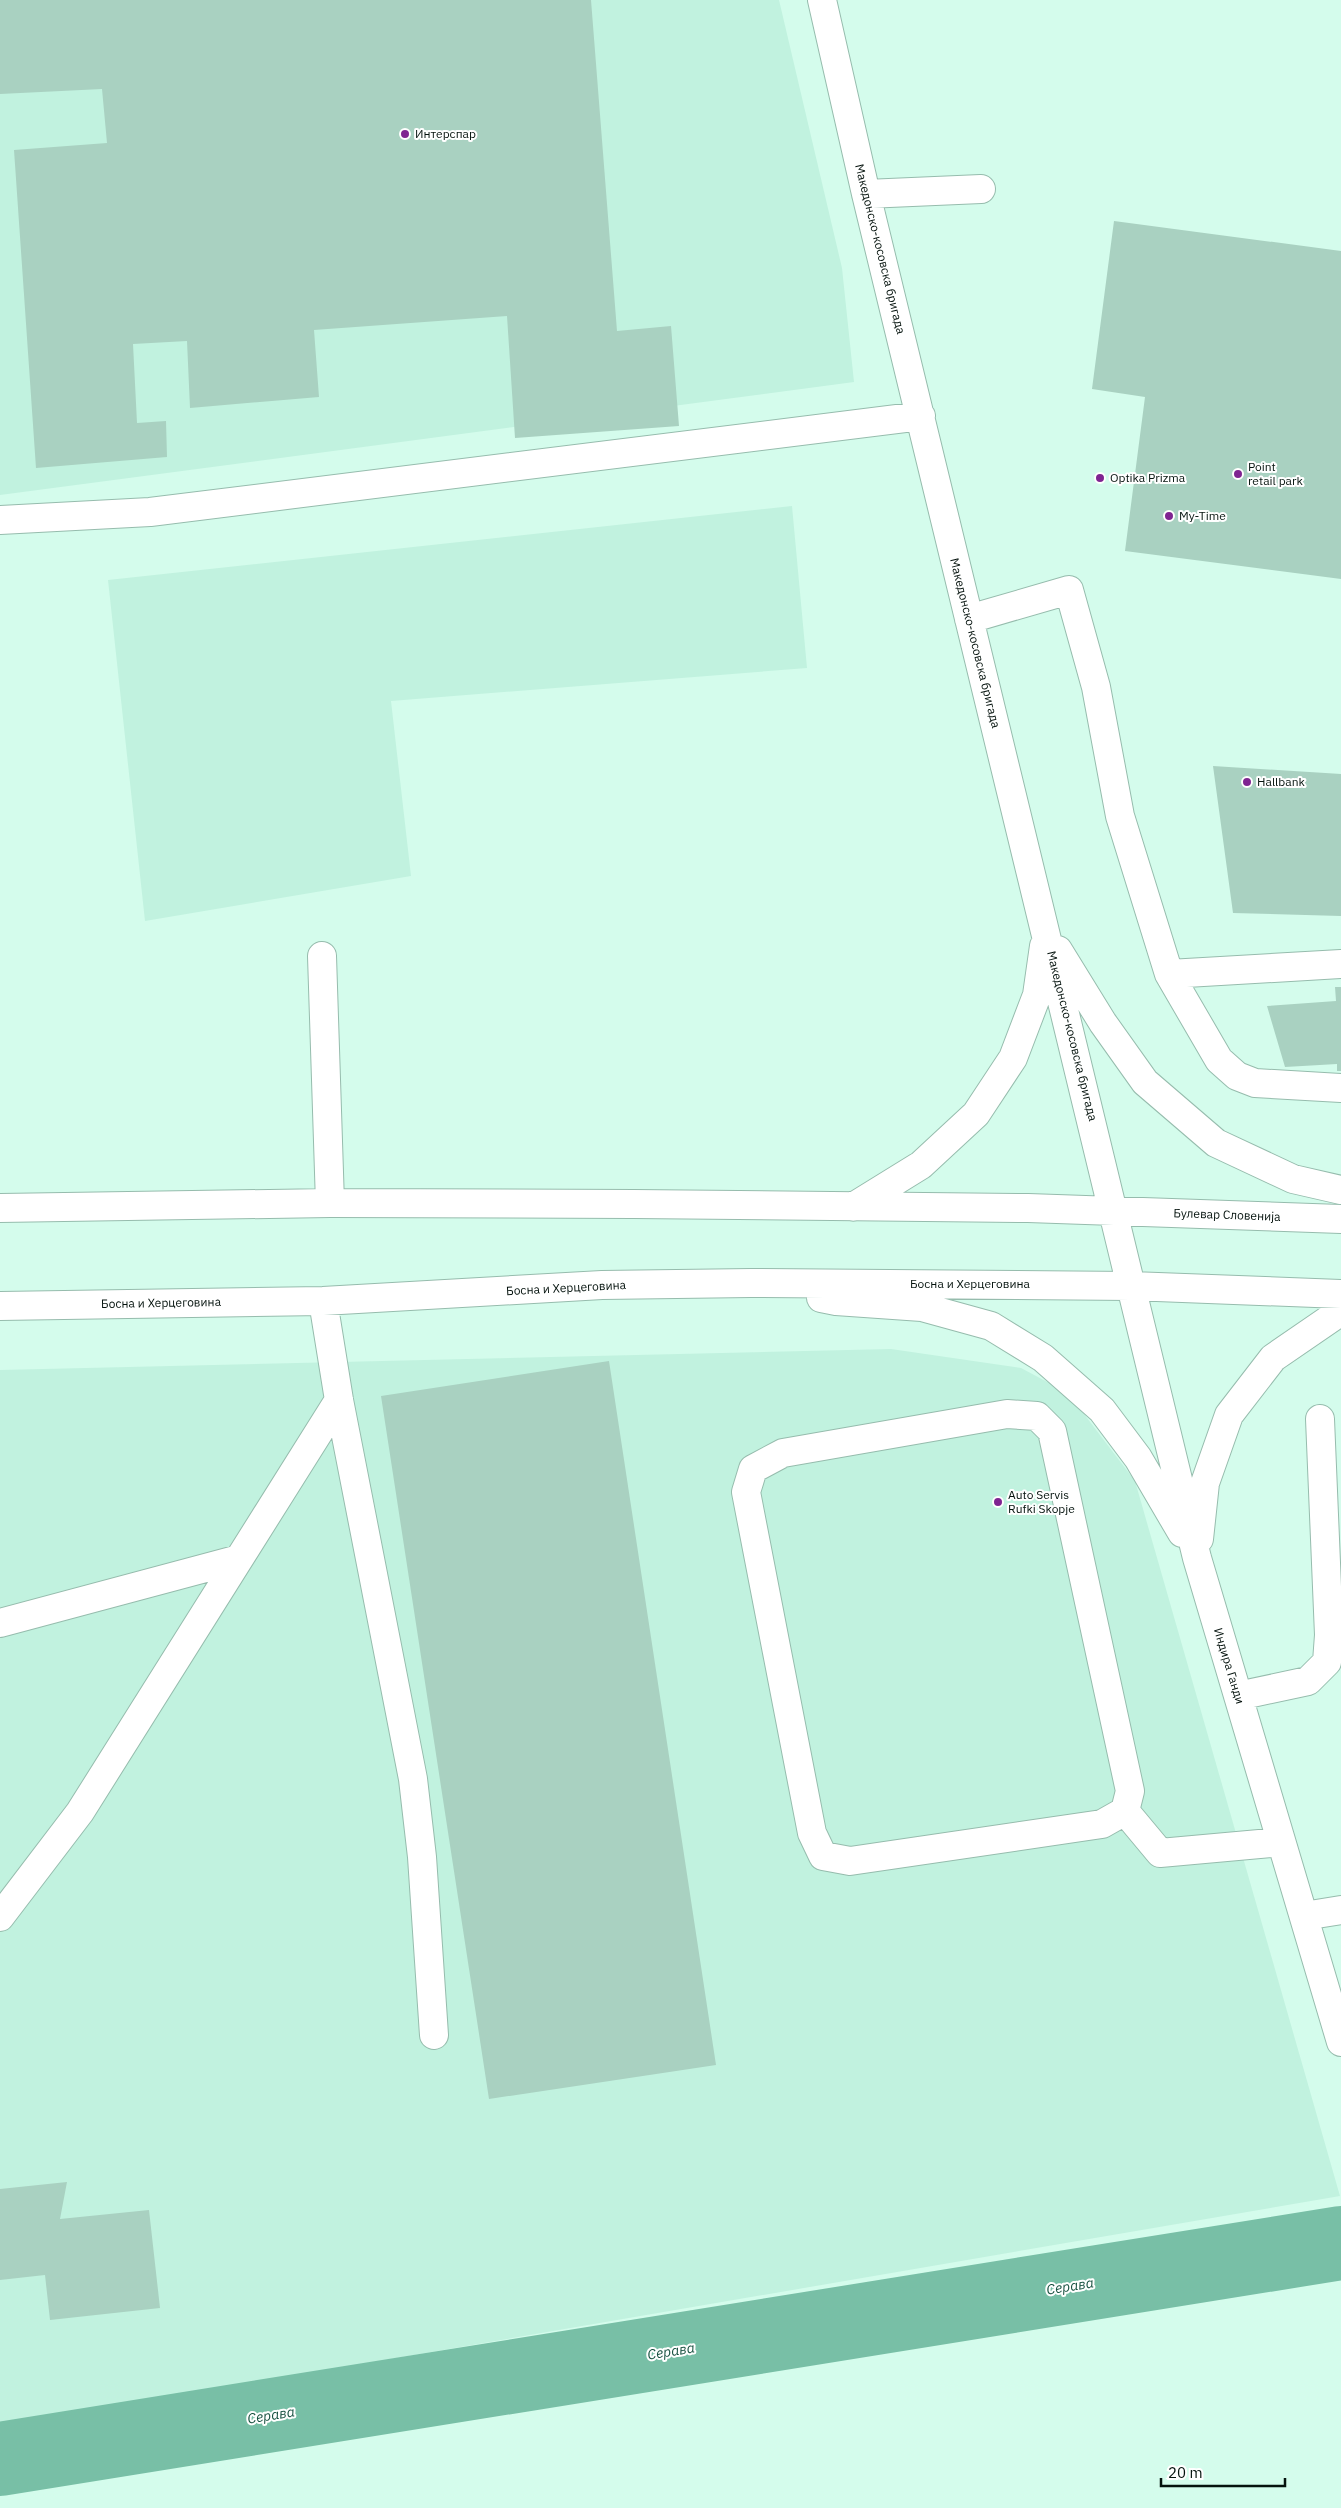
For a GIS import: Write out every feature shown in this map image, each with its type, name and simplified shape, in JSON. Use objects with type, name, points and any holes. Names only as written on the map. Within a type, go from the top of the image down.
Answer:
[{"type":"street","name":"Македонско-косовска бригада","points":[[822,0],[866,194],[1046,929],[1131,1286]]},
{"type":"street","points":[[866,194],[981,189]]},
{"type":"street","points":[[0,520],[150,512],[921,416]]},
{"type":"street","points":[[969,619],[1069,590],[1096,687],[1120,816],[1169,974],[1219,1060],[1237,1076],[1255,1083],[1341,1088]]},
{"type":"street","points":[[1046,929],[1103,1023],[1146,1082],[1216,1143],[1293,1179],[1341,1190]]},
{"type":"street","points":[[853,1207],[921,1165],[976,1114],[1013,1058],[1027,1022],[1037,995],[1046,929]]},
{"type":"street","points":[[322,956],[330,1203]]},
{"type":"street","points":[[1169,974],[1341,964]]},
{"type":"street","points":[[0,1208],[330,1203],[1113,1210]]},
{"type":"street","name":"Булевар Словенија","points":[[1113,1210],[1341,1219]]},
{"type":"street","points":[[751,1283],[836,1301],[922,1307],[991,1326],[1043,1358],[1102,1410],[1138,1458],[1197,1558]]},
{"type":"street","name":"Босна и Херцеговина","points":[[0,1306],[323,1301],[602,1285],[751,1283],[1131,1286]]},
{"type":"street","points":[[1131,1286],[1341,1294]]},
{"type":"street","name":"Индира Ганди","points":[[1131,1286],[1197,1558],[1341,2042]]},
{"type":"street","points":[[323,1301],[339,1400],[413,1779],[422,1857],[434,2035]]},
{"type":"street","points":[[1197,1558],[1205,1483],[1230,1415],[1273,1358],[1334,1316],[1341,1314]]},
{"type":"street","points":[[0,1917],[80,1812],[339,1400]]},
{"type":"street","points":[[1007,1414],[1037,1416],[1052,1431],[1130,1791],[1126,1811],[1102,1824],[850,1861],[823,1856],[812,1833],[746,1492],[753,1469],[782,1453],[1007,1414]]},
{"type":"street","points":[[1238,1696],[1308,1681],[1328,1662],[1329,1635],[1320,1419]]},
{"type":"street","points":[[0,1623],[239,1559]]},
{"type":"street","points":[[1126,1811],[1160,1853],[1282,1842]]},
{"type":"street","points":[[1304,1916],[1341,1910]]},
{"type":"shaded area","name":"Интерспар","points":[[0,0],[779,0],[842,268],[854,382],[0,495]]},
{"type":"shaded area","points":[[792,506],[807,668],[391,701],[411,876],[145,921],[108,580]]},
{"type":"shaded area","points":[[891,1349],[1021,1368],[1068,1393],[1135,1481],[1340,2196],[0,2426],[0,1370]]},
{"type":"building","name":"Интерспар","points":[[0,0],[591,0],[617,331],[671,326],[679,426],[515,438],[507,316],[314,330],[319,397],[190,408],[187,341],[133,344],[137,423],[166,421],[167,457],[36,468],[14,150],[107,143],[102,89],[0,94]]},
{"type":"building","name":"Point retail park","points":[[1114,221],[1341,251],[1341,579],[1125,551],[1145,397],[1092,389]]},
{"type":"building","points":[[1213,766],[1341,774],[1341,916],[1233,913]]},
{"type":"building","points":[[1335,987],[1341,987],[1341,1071],[1337,1071],[1337,1064],[1285,1067],[1267,1006],[1336,1001]]},
{"type":"building","points":[[609,1361],[716,2065],[489,2099],[381,1396]]},
{"type":"building","points":[[67,2182],[60,2219],[149,2210],[160,2308],[50,2320],[45,2275],[0,2280],[0,2189]]},
{"type":"waterway","name":"Серава","points":[[0,2459],[1341,2243]]},
{"type":"place","name":"Интерспар","points":[[405,134]]},
{"type":"place","name":"Point retail park","points":[[1238,474]]},
{"type":"place","name":"Optika Prizma","points":[[1100,478]]},
{"type":"place","name":"My-Time","points":[[1169,516]]},
{"type":"place","name":"Hallbank","points":[[1247,782]]},
{"type":"place","name":"Auto Servis Rufki Skopje","points":[[998,1502]]}]
